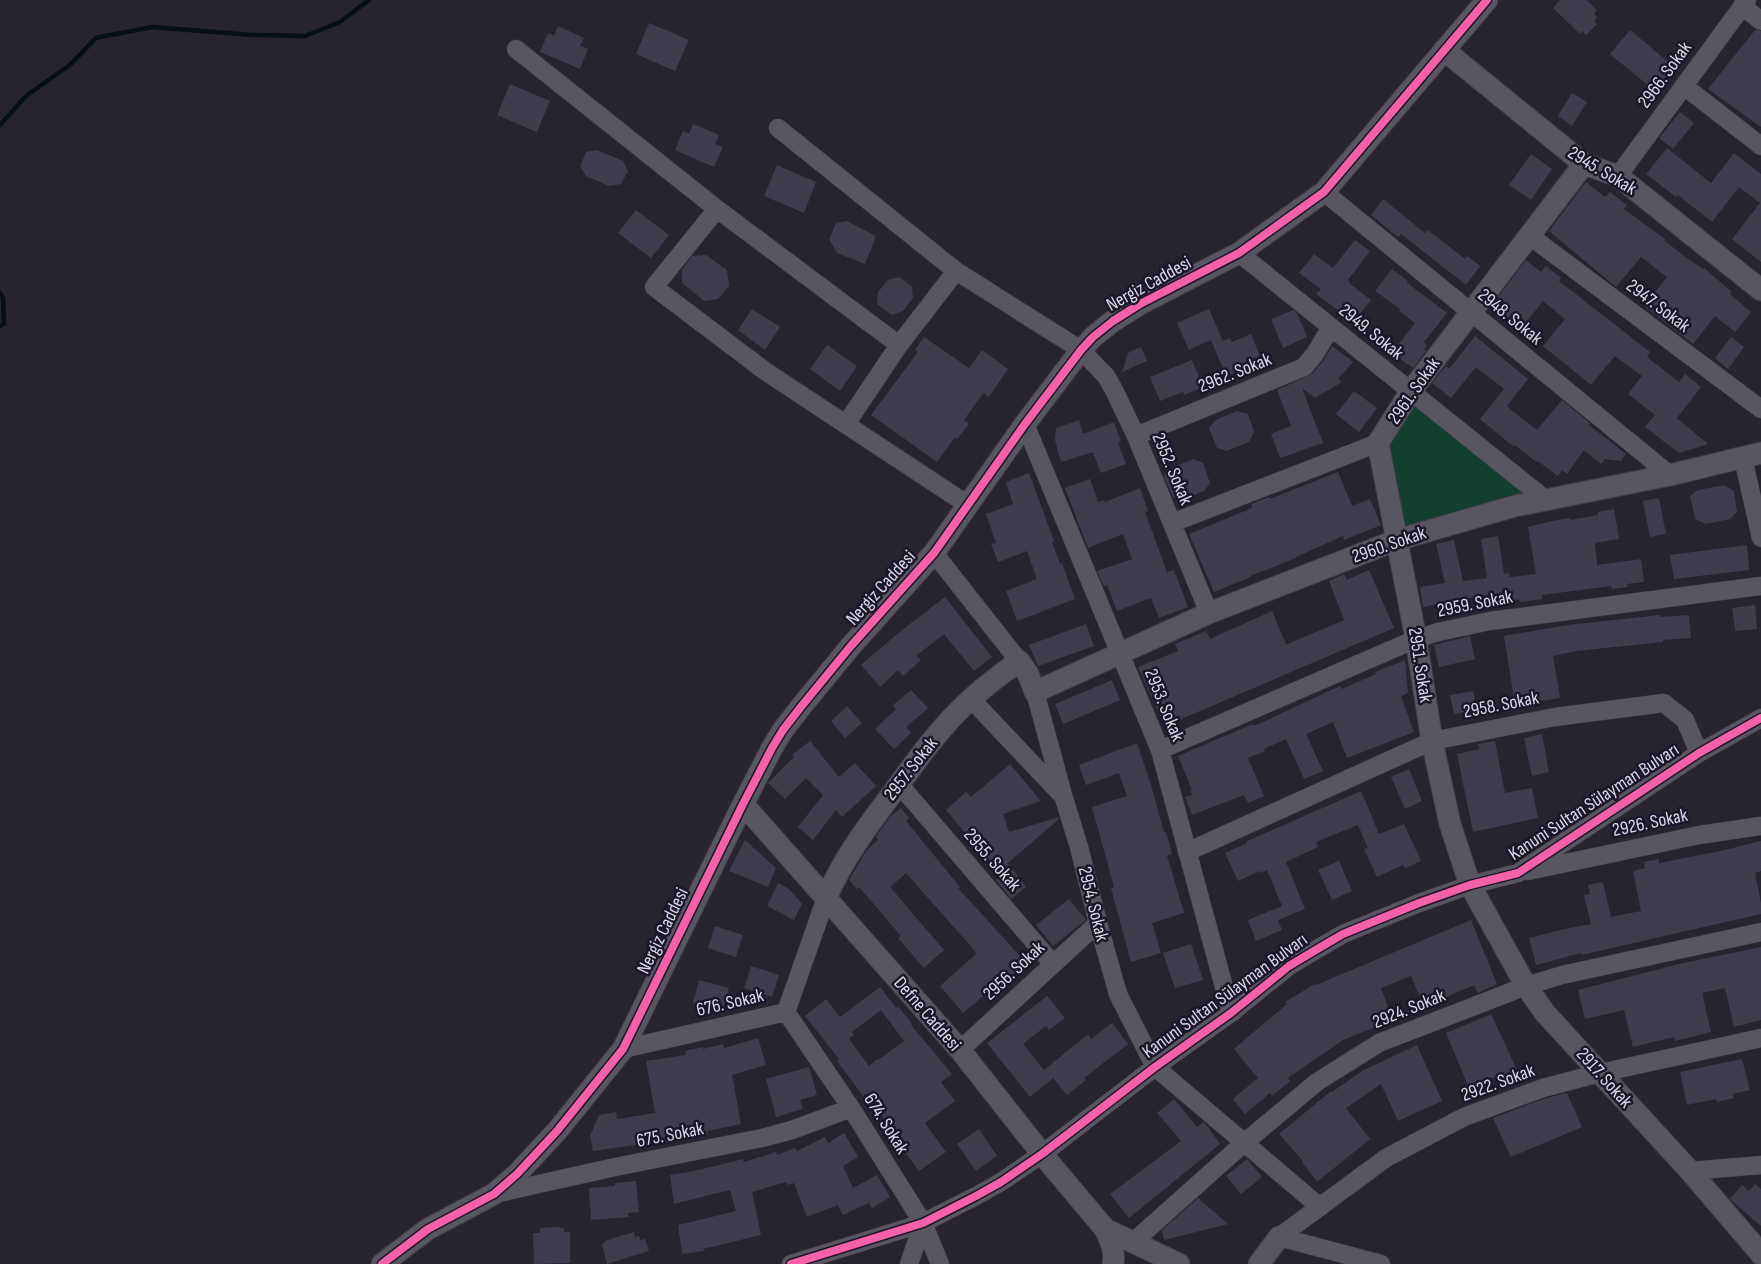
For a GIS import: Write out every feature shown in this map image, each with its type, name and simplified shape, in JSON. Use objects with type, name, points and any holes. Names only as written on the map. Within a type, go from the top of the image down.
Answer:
[{"type":"street","name":"Nergiz Caddesi","points":[[382,1264],[428,1229],[494,1194],[557,1131],[623,1049],[772,748],[800,708],[850,647],[934,553],[1025,424],[1081,350],[1113,321],[1140,304],[1239,253],[1324,192],[1487,0]]},
{"type":"street","points":[[1745,3],[1761,20]]},
{"type":"street","name":"2966. Sokak","points":[[1618,176],[1745,3]]},
{"type":"street","points":[[516,49],[718,209],[899,345]]},
{"type":"street","name":"2945. Sokak","points":[[1444,50],[1584,164],[1618,176],[1761,290]]},
{"type":"street","points":[[1684,86],[1761,146]]},
{"type":"street","name":"2952. Sokak","points":[[778,128],[956,271],[1081,350],[1106,376],[1136,436],[1209,613]]},
{"type":"street","name":"2961. Sokak","points":[[1172,523],[1378,443],[1411,391],[1584,164]]},
{"type":"street","name":"2948. Sokak","points":[[1324,192],[1670,475]]},
{"type":"street","points":[[718,209],[654,287],[765,371],[968,505]]},
{"type":"street","name":"2947. Sokak","points":[[1530,236],[1761,409]]},
{"type":"street","name":"2949. Sokak","points":[[1239,253],[1546,500]]},
{"type":"street","points":[[846,424],[899,345],[956,271]]},
{"type":"street","name":"2962. Sokak","points":[[1136,436],[1304,367],[1315,354],[1331,327]]},
{"type":"street","name":"2953. Sokak","points":[[1025,424],[1160,750],[1231,1013]]},
{"type":"street","name":"2951. Sokak","points":[[1378,443],[1416,640],[1432,741],[1450,824],[1470,885]]},
{"type":"street","points":[[1752,455],[1761,538]]},
{"type":"street","name":"2960. Sokak","points":[[1035,692],[1209,613],[1397,540],[1506,509],[1670,475],[1752,455]]},
{"type":"street","name":"2954. Sokak","points":[[934,553],[1028,674],[1035,692],[1079,847],[1118,994],[1155,1067],[1320,1207]]},
{"type":"street","name":"2959. Sokak","points":[[1160,750],[1438,632],[1490,621],[1761,586]]},
{"type":"street","name":"2957. Sokak","points":[[826,898],[838,872],[858,839],[939,733],[971,699],[1019,660]]},
{"type":"street","points":[[971,699],[1063,795]]},
{"type":"street","name":"2958. Sokak","points":[[1187,852],[1432,741],[1555,716],[1664,703],[1685,720],[1699,753]]},
{"type":"street","name":"Kanuni Sultan Sülayman Bulvarı","points":[[791,1264],[923,1223],[1001,1182],[1042,1154],[1155,1067],[1231,1013],[1289,966],[1343,934],[1401,910],[1470,885],[1518,873],[1699,753],[1761,718]]},
{"type":"street","name":"2955. Sokak","points":[[899,784],[1053,964]]},
{"type":"street","name":"Defne Caddesi","points":[[743,804],[960,1050],[1042,1154],[1105,1229]]},
{"type":"street","name":"2926. Sokak","points":[[1518,873],[1699,835],[1761,826]]},
{"type":"street","name":"2917. Sokak","points":[[1470,885],[1526,986],[1545,1013],[1690,1171],[1761,1254]]},
{"type":"street","name":"676. Sokak","points":[[623,1049],[786,1012],[826,898]]},
{"type":"street","name":"2956. Sokak","points":[[960,1050],[1098,924]]},
{"type":"street","name":"2924. Sokak","points":[[1132,1243],[1244,1143],[1317,1082],[1379,1043],[1526,986],[1562,975],[1761,932]]},
{"type":"street","name":"674. Sokak","points":[[786,1012],[851,1108],[923,1223],[940,1264]]},
{"type":"street","name":"2922. Sokak","points":[[1279,1237],[1386,1158],[1464,1117],[1543,1088],[1600,1073],[1761,1038]]},
{"type":"street","name":"675. Sokak","points":[[494,1194],[614,1167],[762,1138],[792,1130],[851,1108]]},
{"type":"street","points":[[1690,1171],[1761,1165]]},
{"type":"street","points":[[909,1264],[923,1223]]},
{"type":"street","points":[[1105,1229],[1179,1264]]},
{"type":"street","points":[[1105,1229],[1112,1245],[1114,1254],[1113,1264]]},
{"type":"street","points":[[1259,1264],[1279,1237],[1377,1263]]},
{"type":"green space","points":[[1413,403],[1525,491],[1519,502],[1401,529],[1385,442]]},
{"type":"building","points":[[1560,0],[1586,0],[1597,10],[1594,13],[1597,17],[1594,21],[1597,24],[1586,35],[1582,31],[1580,34],[1553,8]]},
{"type":"building","points":[[649,23],[689,40],[675,71],[636,54]]},
{"type":"building","points":[[558,26],[584,38],[580,46],[588,49],[580,69],[540,52],[548,33],[554,36]]},
{"type":"building","points":[[1630,30],[1674,67],[1655,91],[1610,54]]},
{"type":"building","points":[[1755,30],[1761,31],[1761,127],[1708,89]]},
{"type":"building","points":[[510,84],[550,101],[537,132],[497,115]]},
{"type":"building","points":[[1572,93],[1587,102],[1572,126],[1558,116]]},
{"type":"building","points":[[1680,112],[1694,123],[1673,149],[1659,138]]},
{"type":"building","points":[[693,124],[719,135],[715,144],[723,147],[714,167],[675,150],[683,131],[689,134]]},
{"type":"building","points":[[1667,148],[1711,183],[1734,153],[1761,174],[1761,262],[1732,239],[1760,203],[1739,187],[1712,222],[1678,195],[1676,197],[1646,174]]},
{"type":"building","points":[[597,150],[623,161],[628,171],[621,184],[609,186],[586,176],[580,166],[586,152]]},
{"type":"building","points":[[1531,154],[1552,169],[1531,200],[1509,185]]},
{"type":"building","points":[[777,165],[816,182],[804,213],[764,196]]},
{"type":"building","points":[[1586,182],[1605,197],[1610,192],[1627,205],[1624,209],[1665,239],[1685,257],[1704,268],[1732,292],[1730,294],[1751,312],[1735,332],[1715,316],[1693,344],[1644,306],[1667,277],[1641,257],[1616,287],[1549,231]]},
{"type":"building","points":[[1383,199],[1425,233],[1428,230],[1465,259],[1467,256],[1480,266],[1466,285],[1401,234],[1398,237],[1371,215]]},
{"type":"building","points":[[636,210],[669,235],[651,258],[618,233]]},
{"type":"building","points":[[847,221],[876,236],[865,264],[837,253],[829,239],[836,223]]},
{"type":"building","points":[[1355,240],[1370,251],[1348,280],[1349,283],[1371,300],[1359,315],[1350,319],[1316,294],[1321,289],[1299,273],[1314,254],[1333,268]]},
{"type":"building","points":[[706,255],[727,270],[729,286],[718,299],[704,301],[682,283],[682,270],[692,256]]},
{"type":"building","points":[[1526,260],[1541,272],[1546,266],[1561,278],[1559,281],[1650,352],[1647,357],[1679,382],[1685,374],[1701,387],[1677,418],[1708,444],[1679,453],[1645,427],[1655,415],[1628,394],[1642,376],[1615,356],[1591,385],[1543,346],[1565,319],[1543,301],[1520,330],[1490,308]]},
{"type":"building","points":[[1392,269],[1447,313],[1424,342],[1427,345],[1424,349],[1426,351],[1413,368],[1392,353],[1415,323],[1399,311],[1400,309],[1375,291]]},
{"type":"building","points":[[900,277],[912,287],[913,298],[903,311],[892,315],[877,304],[878,292],[888,280]]},
{"type":"building","points":[[752,309],[780,327],[765,350],[738,330]]},
{"type":"building","points":[[1209,309],[1223,341],[1230,338],[1232,342],[1251,334],[1262,361],[1226,376],[1211,340],[1189,350],[1177,323]]},
{"type":"building","points":[[1293,310],[1297,313],[1307,337],[1283,348],[1271,319]]},
{"type":"building","points":[[1475,336],[1528,379],[1507,406],[1511,410],[1537,430],[1562,400],[1590,423],[1589,425],[1626,454],[1621,461],[1605,459],[1601,464],[1584,450],[1567,474],[1562,470],[1558,476],[1538,461],[1536,462],[1515,445],[1514,447],[1480,419],[1504,389],[1476,367],[1451,398],[1432,383],[1446,366],[1449,369]]},
{"type":"building","points":[[924,337],[969,368],[982,350],[1008,369],[989,397],[983,393],[964,420],[969,424],[957,439],[955,437],[937,462],[871,415],[918,352],[915,350]]},
{"type":"building","points":[[1731,337],[1744,347],[1728,369],[1715,358]]},
{"type":"building","points":[[827,345],[857,366],[840,391],[810,369]]},
{"type":"building","points":[[1332,346],[1353,362],[1338,379],[1342,382],[1315,398],[1302,388],[1323,443],[1280,458],[1271,434],[1291,426],[1277,390],[1312,374]]},
{"type":"building","points":[[1141,347],[1147,361],[1122,372],[1128,353]]},
{"type":"building","points":[[1192,360],[1203,387],[1184,395],[1183,392],[1160,401],[1150,377]]},
{"type":"building","points":[[1354,391],[1377,408],[1359,432],[1336,414]]},
{"type":"building","points":[[1237,411],[1248,414],[1254,432],[1249,442],[1227,451],[1217,448],[1209,428],[1216,420]]},
{"type":"building","points":[[1079,420],[1083,434],[1114,422],[1121,441],[1118,442],[1126,464],[1101,473],[1093,452],[1061,462],[1055,440],[1056,428]]},
{"type":"building","points":[[1193,459],[1203,463],[1210,483],[1204,491],[1181,500],[1173,497],[1164,476],[1169,469]]},
{"type":"building","points":[[1338,472],[1352,506],[1370,499],[1381,525],[1344,540],[1343,536],[1214,592],[1189,534],[1252,508],[1251,504],[1269,497],[1270,499]]},
{"type":"building","points":[[1029,473],[1054,541],[1052,542],[1060,564],[1062,563],[1075,599],[1017,621],[1006,591],[1037,579],[1027,551],[998,562],[991,544],[996,543],[986,514],[1013,504],[1006,482]]},
{"type":"building","points":[[1090,479],[1098,502],[1104,500],[1105,502],[1140,488],[1148,511],[1145,512],[1167,572],[1174,570],[1188,607],[1159,618],[1151,598],[1117,611],[1107,585],[1104,586],[1097,571],[1132,559],[1123,534],[1088,548],[1065,488]]},
{"type":"building","points":[[1724,485],[1734,491],[1737,512],[1730,519],[1706,524],[1695,519],[1690,496],[1698,490]]},
{"type":"building","points":[[1659,498],[1666,534],[1650,537],[1643,501]]},
{"type":"building","points":[[1614,509],[1619,539],[1595,543],[1597,564],[1641,559],[1644,582],[1627,584],[1628,587],[1612,589],[1611,586],[1542,595],[1543,599],[1520,602],[1519,599],[1477,607],[1475,597],[1423,607],[1420,587],[1445,583],[1436,544],[1454,540],[1463,581],[1487,578],[1481,539],[1498,536],[1504,574],[1509,573],[1510,577],[1536,574],[1528,527],[1570,518],[1570,520],[1598,515],[1598,512]]},
{"type":"building","points":[[1747,545],[1749,570],[1674,579],[1670,555]]},
{"type":"building","points":[[1369,570],[1394,628],[1165,726],[1138,667],[1178,651],[1175,644],[1206,631],[1210,639],[1272,611],[1286,644],[1288,644],[1344,620],[1329,581],[1344,574],[1347,580]]},
{"type":"building","points":[[945,597],[992,657],[974,671],[944,634],[916,656],[921,660],[903,676],[898,670],[880,687],[861,665]]},
{"type":"building","points":[[1755,605],[1757,629],[1735,631],[1732,608]]},
{"type":"building","points":[[1660,615],[1660,617],[1689,615],[1691,638],[1576,651],[1553,656],[1560,698],[1515,705],[1504,636],[1568,625]]},
{"type":"building","points":[[1086,624],[1094,646],[1038,666],[1029,645]]},
{"type":"building","points":[[1470,636],[1475,659],[1439,667],[1434,645]]},
{"type":"building","points":[[1405,660],[1408,693],[1401,696],[1414,732],[1347,758],[1333,722],[1306,734],[1323,771],[1304,779],[1286,739],[1248,758],[1264,796],[1248,803],[1244,795],[1192,815],[1185,797],[1192,795],[1190,791],[1192,790],[1178,756],[1253,724],[1254,726],[1340,686],[1342,689],[1376,674],[1375,672]]},
{"type":"building","points":[[1112,680],[1120,700],[1063,724],[1055,704]]},
{"type":"building","points":[[911,690],[928,708],[906,727],[911,733],[894,749],[875,729],[896,709],[893,705]]},
{"type":"building","points":[[1473,691],[1477,710],[1454,714],[1450,695]]},
{"type":"building","points":[[847,706],[862,723],[845,738],[831,721]]},
{"type":"building","points":[[1542,734],[1549,772],[1532,776],[1524,738]]},
{"type":"building","points":[[810,741],[839,777],[855,763],[876,786],[842,817],[836,810],[813,840],[798,827],[823,795],[806,778],[785,799],[768,783],[794,757],[792,755]]},
{"type":"building","points":[[1495,741],[1505,793],[1532,788],[1538,818],[1473,832],[1457,754],[1479,749],[1478,744]]},
{"type":"building","points":[[1137,743],[1164,832],[1166,832],[1172,854],[1167,856],[1184,913],[1152,923],[1161,953],[1131,962],[1111,888],[1114,887],[1092,807],[1127,796],[1119,773],[1086,785],[1079,765]]},
{"type":"building","points":[[1010,764],[1041,801],[1003,814],[1009,832],[1059,817],[1008,863],[1026,887],[1011,899],[996,880],[1001,875],[946,810],[966,792],[971,797]]},
{"type":"building","points":[[1409,769],[1422,801],[1405,809],[1391,777]]},
{"type":"building","points":[[1361,791],[1379,834],[1404,824],[1421,861],[1405,868],[1403,865],[1377,877],[1364,849],[1368,848],[1358,825],[1316,842],[1318,847],[1286,862],[1305,909],[1278,920],[1282,930],[1256,941],[1248,920],[1282,906],[1267,870],[1261,873],[1260,871],[1238,881],[1225,853],[1247,843],[1247,841]]},
{"type":"building","points":[[901,808],[909,818],[906,821],[960,887],[958,888],[1027,964],[1003,985],[1000,982],[963,1013],[940,986],[976,954],[975,951],[906,873],[890,887],[944,950],[924,968],[898,938],[901,936],[859,887],[857,889],[849,880],[866,851],[878,840],[876,837],[879,832],[891,816]]},
{"type":"building","points":[[745,840],[776,868],[768,887],[729,871]]},
{"type":"building","points":[[1761,841],[1761,871],[1755,873],[1761,903],[1761,914],[1581,955],[1581,953],[1536,965],[1529,938],[1591,924],[1584,895],[1590,894],[1588,885],[1603,882],[1611,917],[1641,911],[1633,871],[1645,868],[1644,862],[1659,859],[1659,863]]},
{"type":"building","points":[[1339,861],[1352,891],[1332,900],[1318,870]]},
{"type":"building","points":[[778,883],[789,889],[802,904],[794,920],[767,906]]},
{"type":"building","points":[[1069,899],[1086,920],[1053,946],[1036,925]]},
{"type":"building","points":[[1471,920],[1497,984],[1478,993],[1474,985],[1424,1007],[1411,976],[1381,988],[1393,1020],[1343,1040],[1288,1078],[1290,1081],[1272,1096],[1270,1093],[1245,1114],[1233,1099],[1258,1078],[1234,1049],[1287,1004],[1285,1002],[1315,984]]},
{"type":"building","points":[[715,926],[743,935],[736,957],[708,948]]},
{"type":"building","points":[[1191,944],[1203,980],[1175,988],[1163,953]]},
{"type":"building","points":[[1761,947],[1761,1020],[1734,1027],[1725,988],[1702,993],[1711,1032],[1675,1041],[1674,1037],[1633,1047],[1624,1010],[1585,1019],[1578,990],[1679,964]]},
{"type":"building","points":[[751,966],[779,975],[772,997],[744,988]]},
{"type":"building","points":[[699,980],[729,988],[722,1012],[693,1003]]},
{"type":"building","points":[[880,987],[896,1008],[898,1006],[911,1025],[952,1074],[941,1082],[955,1101],[925,1123],[946,1152],[919,1171],[886,1126],[888,1124],[866,1094],[863,1096],[837,1061],[839,1059],[805,1016],[826,999],[840,1017]],"holes":[[[881,1010],[904,1041],[869,1066],[849,1039],[854,1035],[852,1032]]]},
{"type":"building","points":[[1047,996],[1065,1018],[1049,1030],[1046,1026],[1023,1044],[1044,1070],[1088,1034],[1091,1039],[1112,1023],[1128,1044],[1084,1078],[1086,1080],[1067,1095],[1053,1078],[1030,1097],[987,1043]]},
{"type":"building","points":[[1491,1014],[1517,1070],[1496,1080],[1495,1077],[1469,1088],[1446,1033]]},
{"type":"building","points":[[758,1038],[766,1065],[732,1075],[741,1124],[707,1131],[708,1135],[593,1151],[590,1136],[599,1115],[616,1112],[617,1119],[655,1113],[646,1061],[686,1055],[685,1051],[703,1047],[703,1049],[723,1044],[724,1048]]},
{"type":"building","points":[[1417,1045],[1442,1101],[1398,1121],[1381,1084],[1346,1108],[1370,1139],[1317,1182],[1303,1161],[1279,1134],[1331,1091],[1362,1071]]},
{"type":"building","points":[[1742,1059],[1750,1090],[1733,1094],[1734,1098],[1717,1102],[1716,1099],[1687,1105],[1680,1072]]},
{"type":"building","points":[[809,1067],[817,1095],[800,1100],[803,1109],[776,1117],[766,1079]]},
{"type":"building","points":[[1567,1093],[1582,1127],[1511,1157],[1493,1118],[1546,1098]]},
{"type":"building","points":[[1174,1099],[1197,1127],[1204,1122],[1220,1144],[1129,1218],[1110,1194],[1181,1141],[1157,1113]]},
{"type":"building","points":[[979,1129],[997,1156],[976,1171],[957,1144]]},
{"type":"building","points":[[844,1133],[858,1157],[843,1166],[853,1188],[877,1175],[890,1197],[872,1208],[869,1203],[843,1215],[838,1205],[807,1217],[794,1183],[788,1185],[786,1182],[752,1192],[761,1235],[703,1249],[704,1251],[682,1254],[678,1225],[736,1211],[730,1190],[674,1204],[670,1175],[743,1159],[744,1162],[776,1152],[777,1155],[795,1148],[797,1151],[825,1137],[828,1143]]},
{"type":"building","points":[[1247,1159],[1262,1177],[1241,1194],[1226,1176]]},
{"type":"building","points":[[636,1181],[639,1212],[628,1213],[629,1217],[591,1220],[589,1188],[615,1186],[615,1183]]},
{"type":"building","points":[[1755,1184],[1761,1189],[1761,1226],[1730,1199],[1742,1185],[1749,1191]]},
{"type":"building","points":[[1198,1198],[1228,1224],[1164,1240],[1162,1230]]},
{"type":"building","points":[[540,1228],[564,1228],[564,1232],[570,1232],[570,1263],[534,1264],[533,1233],[540,1233]]},
{"type":"building","points":[[634,1232],[635,1237],[639,1236],[640,1240],[645,1239],[649,1251],[607,1264],[602,1245],[607,1240]]},
{"type":"waterway","points":[[0,125],[26,96],[71,64],[96,38],[152,27],[252,35],[305,36],[340,22],[369,0]]},
{"type":"waterway","points":[[0,293],[3,298],[4,324],[0,326]]},
{"type":"cycle path","points":[[382,1264],[428,1229],[494,1194],[517,1174],[557,1131],[623,1049],[743,804],[783,730],[850,647],[934,553],[1025,424],[1081,350],[1093,337],[1113,321],[1140,304],[1239,253],[1324,192],[1487,0]]},
{"type":"cycle path","points":[[791,1264],[923,1223],[1001,1182],[1042,1154],[1155,1067],[1231,1013],[1289,966],[1343,934],[1419,903],[1470,885],[1518,873],[1699,753],[1761,718]]}]
